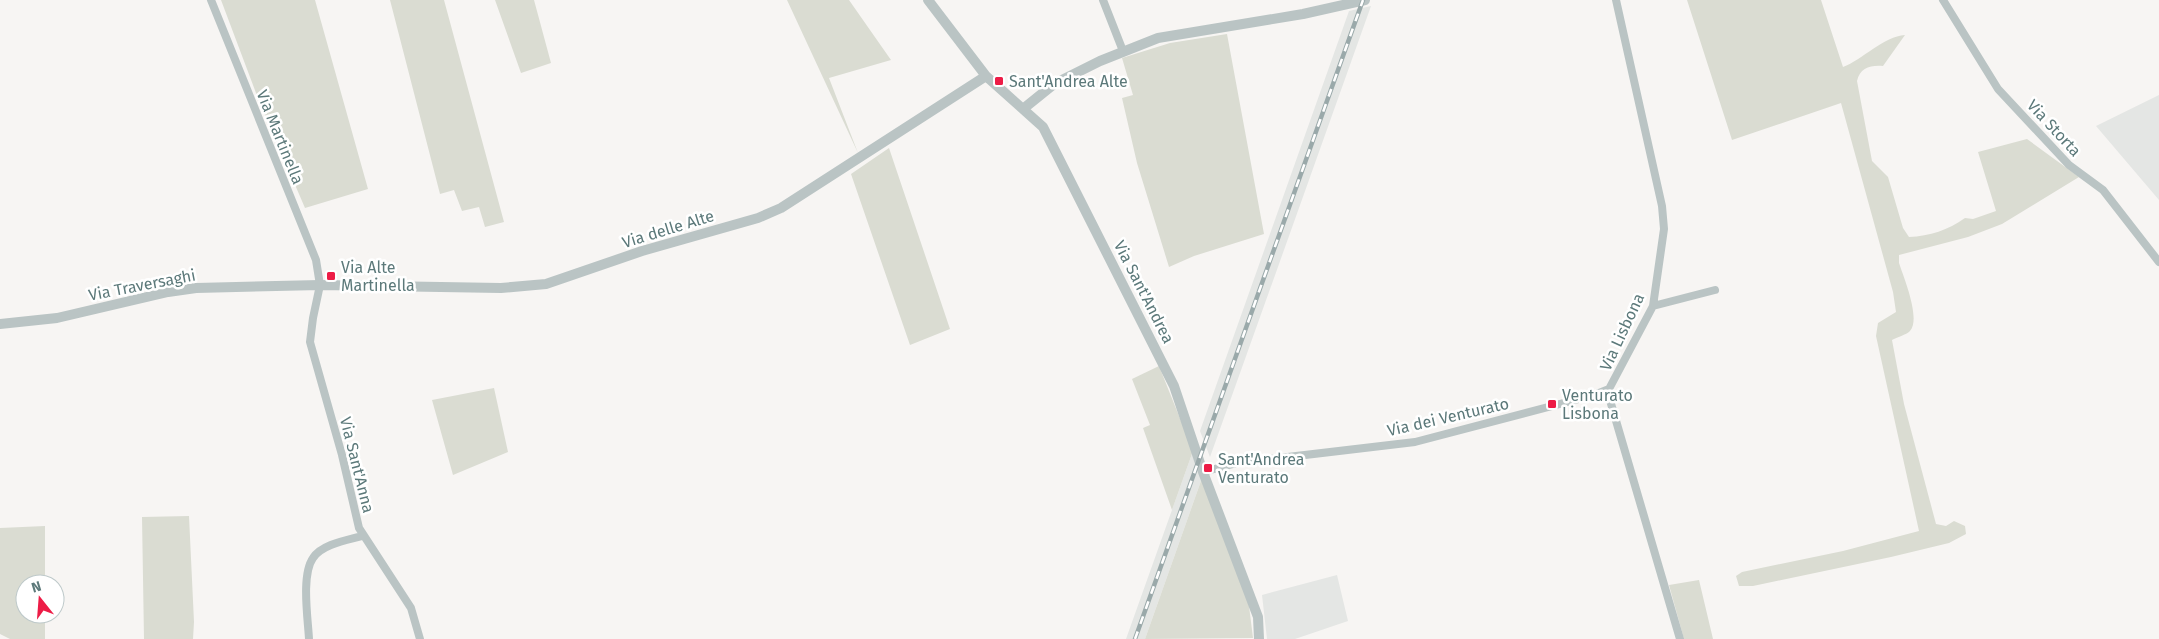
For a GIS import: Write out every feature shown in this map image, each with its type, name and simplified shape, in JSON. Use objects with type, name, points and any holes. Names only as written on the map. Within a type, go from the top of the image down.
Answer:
[{"type":"street","name":"Via Martinella","points":[[211,0],[316,260],[320,285]]},
{"type":"street","name":"Via Sant'Andrea","points":[[928,0],[986,76],[1043,127],[1174,386],[1203,472],[1258,617],[1259,639]]},
{"type":"street","points":[[1103,0],[1123,50]]},
{"type":"street","points":[[1024,109],[1054,84],[1123,50],[1158,38],[1303,14],[1365,0]]},
{"type":"street","name":"Via Lisbona","points":[[1616,0],[1662,206],[1664,229],[1653,306],[1616,377],[1607,390],[1680,639]]},
{"type":"street","name":"Via Storta","points":[[1943,0],[1998,89],[2068,165],[2103,190],[2159,262]]},
{"type":"street","name":"Via delle Alte","points":[[320,285],[501,288],[546,284],[642,252],[758,218],[781,208],[986,76]]},
{"type":"street","name":"Via Traversaghi","points":[[0,324],[57,318],[168,292],[196,288],[320,285]]},
{"type":"street","name":"Via Sant'Anna","points":[[320,285],[310,342],[362,536],[374,549],[411,608],[420,639]]},
{"type":"street","points":[[1653,306],[1715,290]]},
{"type":"street","name":"Via dei Venturato","points":[[1203,472],[1237,463],[1415,442],[1607,390]]},
{"type":"street","points":[[309,639],[306,580],[313,558],[328,547],[362,536]]},
{"type":"shaded area","points":[[221,0],[315,0],[368,189],[305,208],[259,101]]},
{"type":"shaded area","points":[[390,0],[444,0],[504,222],[485,227],[479,207],[462,211],[454,190],[440,194]]},
{"type":"shaded area","points":[[495,0],[534,0],[551,63],[521,73]]},
{"type":"shaded area","points":[[787,0],[849,0],[891,60],[829,78],[858,153]]},
{"type":"shaded area","points":[[1687,0],[1821,0],[1843,67],[1889,39],[1905,35],[1883,66],[1866,68],[1860,73],[1857,81],[1872,161],[1888,177],[1903,228],[1909,237],[1939,232],[1965,218],[1973,219],[1996,211],[1978,152],[2027,139],[2079,177],[2002,224],[1968,237],[1899,255],[1899,263],[1908,288],[1914,317],[1910,331],[1892,340],[1904,404],[1936,524],[1946,526],[1954,521],[1965,526],[1966,534],[1949,543],[1753,586],[1739,586],[1736,576],[1742,572],[1843,551],[1919,531],[1876,336],[1878,323],[1896,312],[1893,292],[1841,103],[1732,140]]},
{"type":"shaded area","points":[[1371,6],[1210,457],[1200,431],[1349,11]]},
{"type":"shaded area","points":[[1227,34],[1264,234],[1194,256],[1169,267],[1137,163],[1122,98],[1133,95],[1122,58],[1170,43]]},
{"type":"shaded area","points":[[2159,95],[2159,200],[2096,126]]},
{"type":"shaded area","points":[[889,148],[950,329],[910,345],[851,174]]},
{"type":"shaded area","points":[[1159,366],[1193,451],[1172,510],[1143,428],[1150,425],[1132,379]]},
{"type":"shaded area","points":[[494,388],[508,452],[453,475],[432,400]]},
{"type":"shaded area","points":[[1193,451],[1202,478],[1145,639],[1126,639]]},
{"type":"shaded area","points":[[1202,478],[1248,598],[1253,638],[1145,639]]},
{"type":"shaded area","points":[[189,516],[194,622],[193,639],[144,639],[142,517]]},
{"type":"shaded area","points":[[45,526],[45,574],[15,574],[15,624],[45,624],[45,639],[10,639],[0,634],[0,528]]},
{"type":"shaded area","points":[[1337,575],[1348,621],[1295,639],[1267,639],[1262,595]]},
{"type":"shaded area","points":[[1699,580],[1713,639],[1684,639],[1669,585]]},
{"type":"railway","points":[[1135,639],[1363,0]]},
{"type":"place","name":"Sant'Andrea Alte","points":[[999,81]]},
{"type":"place","name":"Via Alte Martinella","points":[[331,276]]},
{"type":"place","name":"Venturato Lisbona","points":[[1552,404]]},
{"type":"place","name":"Sant'Andrea Venturato","points":[[1208,468]]}]
